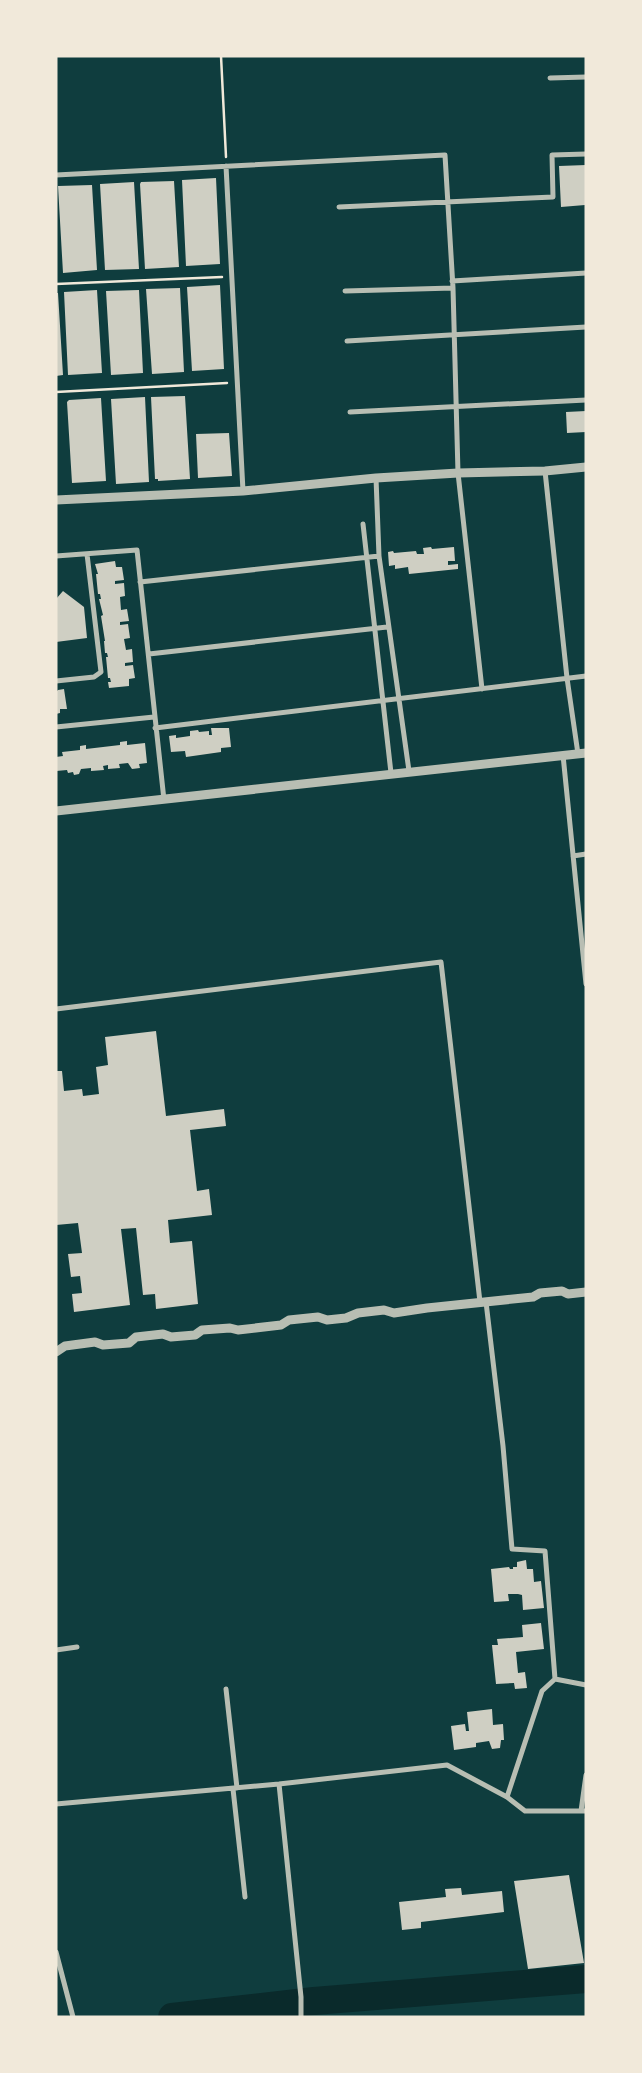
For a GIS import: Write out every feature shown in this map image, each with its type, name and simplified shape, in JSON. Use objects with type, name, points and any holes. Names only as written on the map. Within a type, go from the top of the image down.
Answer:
[{"type":"street","points":[[550,78],[586,77]]},
{"type":"street","points":[[339,207],[553,197],[552,155],[586,154]]},
{"type":"street","points":[[56,175],[445,155],[453,288],[458,473],[482,689]]},
{"type":"street","points":[[226,166],[244,491]]},
{"type":"street","points":[[452,281],[586,273]]},
{"type":"street","points":[[346,291],[453,288]]},
{"type":"street","points":[[347,341],[586,326]]},
{"type":"street","points":[[350,412],[586,400]]},
{"type":"street","points":[[56,500],[244,491],[376,478],[458,473],[545,471],[586,467]]},
{"type":"street","points":[[56,811],[582,753],[567,678],[545,471]]},
{"type":"street","points":[[376,478],[379,556],[409,771]]},
{"type":"street","points":[[363,524],[391,773]]},
{"type":"street","points":[[56,556],[137,550],[164,800]]},
{"type":"street","points":[[56,681],[94,677],[101,672],[88,554]]},
{"type":"street","points":[[140,582],[379,556]]},
{"type":"street","points":[[149,654],[388,627]]},
{"type":"street","points":[[155,728],[586,676]]},
{"type":"street","points":[[56,727],[154,716]]},
{"type":"street","points":[[563,755],[583,939],[586,984]]},
{"type":"street","points":[[573,856],[586,854]]},
{"type":"street","points":[[56,1009],[441,962],[483,1301],[504,1446],[512,1549],[545,1551],[554,1679],[542,1691],[508,1797]]},
{"type":"street","points":[[56,1352],[65,1346],[95,1342],[103,1345],[130,1343],[136,1337],[164,1334],[171,1337],[195,1335],[202,1330],[230,1328],[238,1330],[281,1325],[289,1320],[318,1317],[327,1320],[346,1318],[358,1313],[384,1310],[401,1313],[483,1301],[533,1297],[540,1293],[562,1291],[568,1294],[586,1292]]},
{"type":"street","points":[[56,1650],[77,1647]]},
{"type":"street","points":[[554,1679],[586,1685]]},
{"type":"street","points":[[226,1689],[245,1897]]},
{"type":"street","points":[[56,1804],[235,1789],[447,1765],[508,1797],[525,1811],[583,1811],[586,1775]]},
{"type":"street","points":[[279,1784],[301,1997],[301,2017]]},
{"type":"street","points":[[56,1952],[73,2017]]},
{"type":"path","points":[[220,56],[226,166]]},
{"type":"path","points":[[56,284],[232,276]]},
{"type":"path","points":[[56,392],[238,382]]},
{"type":"building","points":[[586,165],[585,205],[561,207],[559,166]]},
{"type":"building","points":[[216,178],[220,264],[186,266],[182,180]]},
{"type":"building","points":[[174,181],[179,267],[145,269],[140,184],[141,182]]},
{"type":"building","points":[[134,182],[139,269],[105,270],[100,184]]},
{"type":"building","points":[[92,185],[97,270],[63,273],[58,186]]},
{"type":"building","points":[[220,285],[224,369],[192,371],[187,287]]},
{"type":"building","points":[[180,288],[184,372],[152,374],[146,289]]},
{"type":"building","points":[[97,290],[102,373],[68,375],[64,292]]},
{"type":"building","points":[[139,290],[143,373],[111,375],[106,291]]},
{"type":"building","points":[[56,293],[58,293],[63,375],[56,376]]},
{"type":"building","points":[[185,396],[190,479],[158,481],[158,479],[155,479],[151,397]]},
{"type":"building","points":[[145,397],[149,482],[116,484],[111,399]]},
{"type":"building","points":[[101,398],[106,481],[72,483],[67,402],[69,400]]},
{"type":"building","points":[[586,411],[586,432],[567,433],[566,412]]},
{"type":"building","points":[[229,433],[232,476],[198,478],[196,434]]},
{"type":"building","points":[[431,547],[432,549],[454,547],[455,561],[448,561],[448,565],[458,564],[458,569],[409,574],[408,567],[395,569],[395,565],[389,566],[388,552],[416,551],[417,554],[424,554],[423,548]]},
{"type":"building","points":[[115,561],[116,567],[122,567],[124,580],[115,581],[115,584],[124,583],[125,596],[120,597],[121,610],[127,609],[129,621],[120,622],[120,625],[128,624],[130,638],[124,639],[126,650],[132,649],[133,662],[125,663],[125,666],[133,665],[135,678],[129,679],[129,686],[109,688],[108,682],[111,682],[110,678],[108,678],[106,657],[108,657],[107,653],[105,653],[101,616],[103,615],[99,599],[101,599],[100,594],[98,594],[96,574],[98,574],[95,564]]},
{"type":"building","points":[[63,591],[84,607],[87,638],[56,642],[56,599]]},
{"type":"building","points":[[64,689],[67,709],[60,709],[60,713],[56,714],[56,692]]},
{"type":"building","points":[[211,728],[229,728],[231,747],[221,748],[221,752],[186,757],[185,751],[171,752],[169,736],[176,735],[176,738],[190,736],[190,731],[198,730],[199,732],[209,731],[209,735],[212,735]]},
{"type":"building","points":[[127,741],[127,745],[145,743],[147,763],[139,764],[140,768],[132,769],[128,763],[119,764],[120,768],[108,769],[108,765],[103,766],[104,770],[91,771],[91,768],[81,769],[79,774],[74,775],[73,772],[68,773],[67,770],[56,771],[56,757],[63,756],[62,752],[80,750],[80,746],[86,745],[86,749],[120,745],[120,742]]},
{"type":"building","points":[[156,1031],[166,1116],[224,1109],[226,1126],[190,1130],[197,1191],[209,1189],[212,1215],[168,1220],[170,1243],[192,1241],[198,1304],[156,1309],[155,1294],[143,1295],[136,1228],[121,1229],[130,1305],[74,1312],[72,1294],[82,1293],[80,1276],[71,1277],[68,1254],[82,1253],[78,1223],[56,1225],[56,1071],[62,1071],[64,1091],[82,1089],[83,1096],[99,1094],[96,1067],[108,1065],[105,1037]]},
{"type":"building","points":[[526,1560],[527,1569],[533,1569],[534,1582],[541,1581],[544,1608],[523,1610],[522,1595],[518,1594],[508,1594],[509,1601],[494,1602],[491,1569],[509,1567],[513,1569],[513,1567],[517,1567],[517,1562]]},
{"type":"building","points":[[541,1623],[544,1649],[516,1652],[518,1673],[525,1672],[527,1688],[515,1689],[514,1683],[496,1684],[492,1645],[498,1645],[497,1639],[523,1637],[522,1625]]},
{"type":"building","points":[[492,1709],[493,1725],[503,1724],[504,1740],[501,1740],[500,1748],[492,1749],[489,1741],[476,1743],[476,1747],[454,1750],[451,1726],[465,1724],[466,1731],[469,1731],[467,1712]]},
{"type":"building","points":[[569,1875],[584,1963],[528,1969],[514,1881]]},
{"type":"building","points":[[461,1888],[462,1895],[502,1891],[504,1912],[421,1922],[421,1928],[402,1930],[399,1902],[446,1897],[445,1889]]},
{"type":"waterway","points":[[172,2017],[314,2001],[586,1979]]}]
